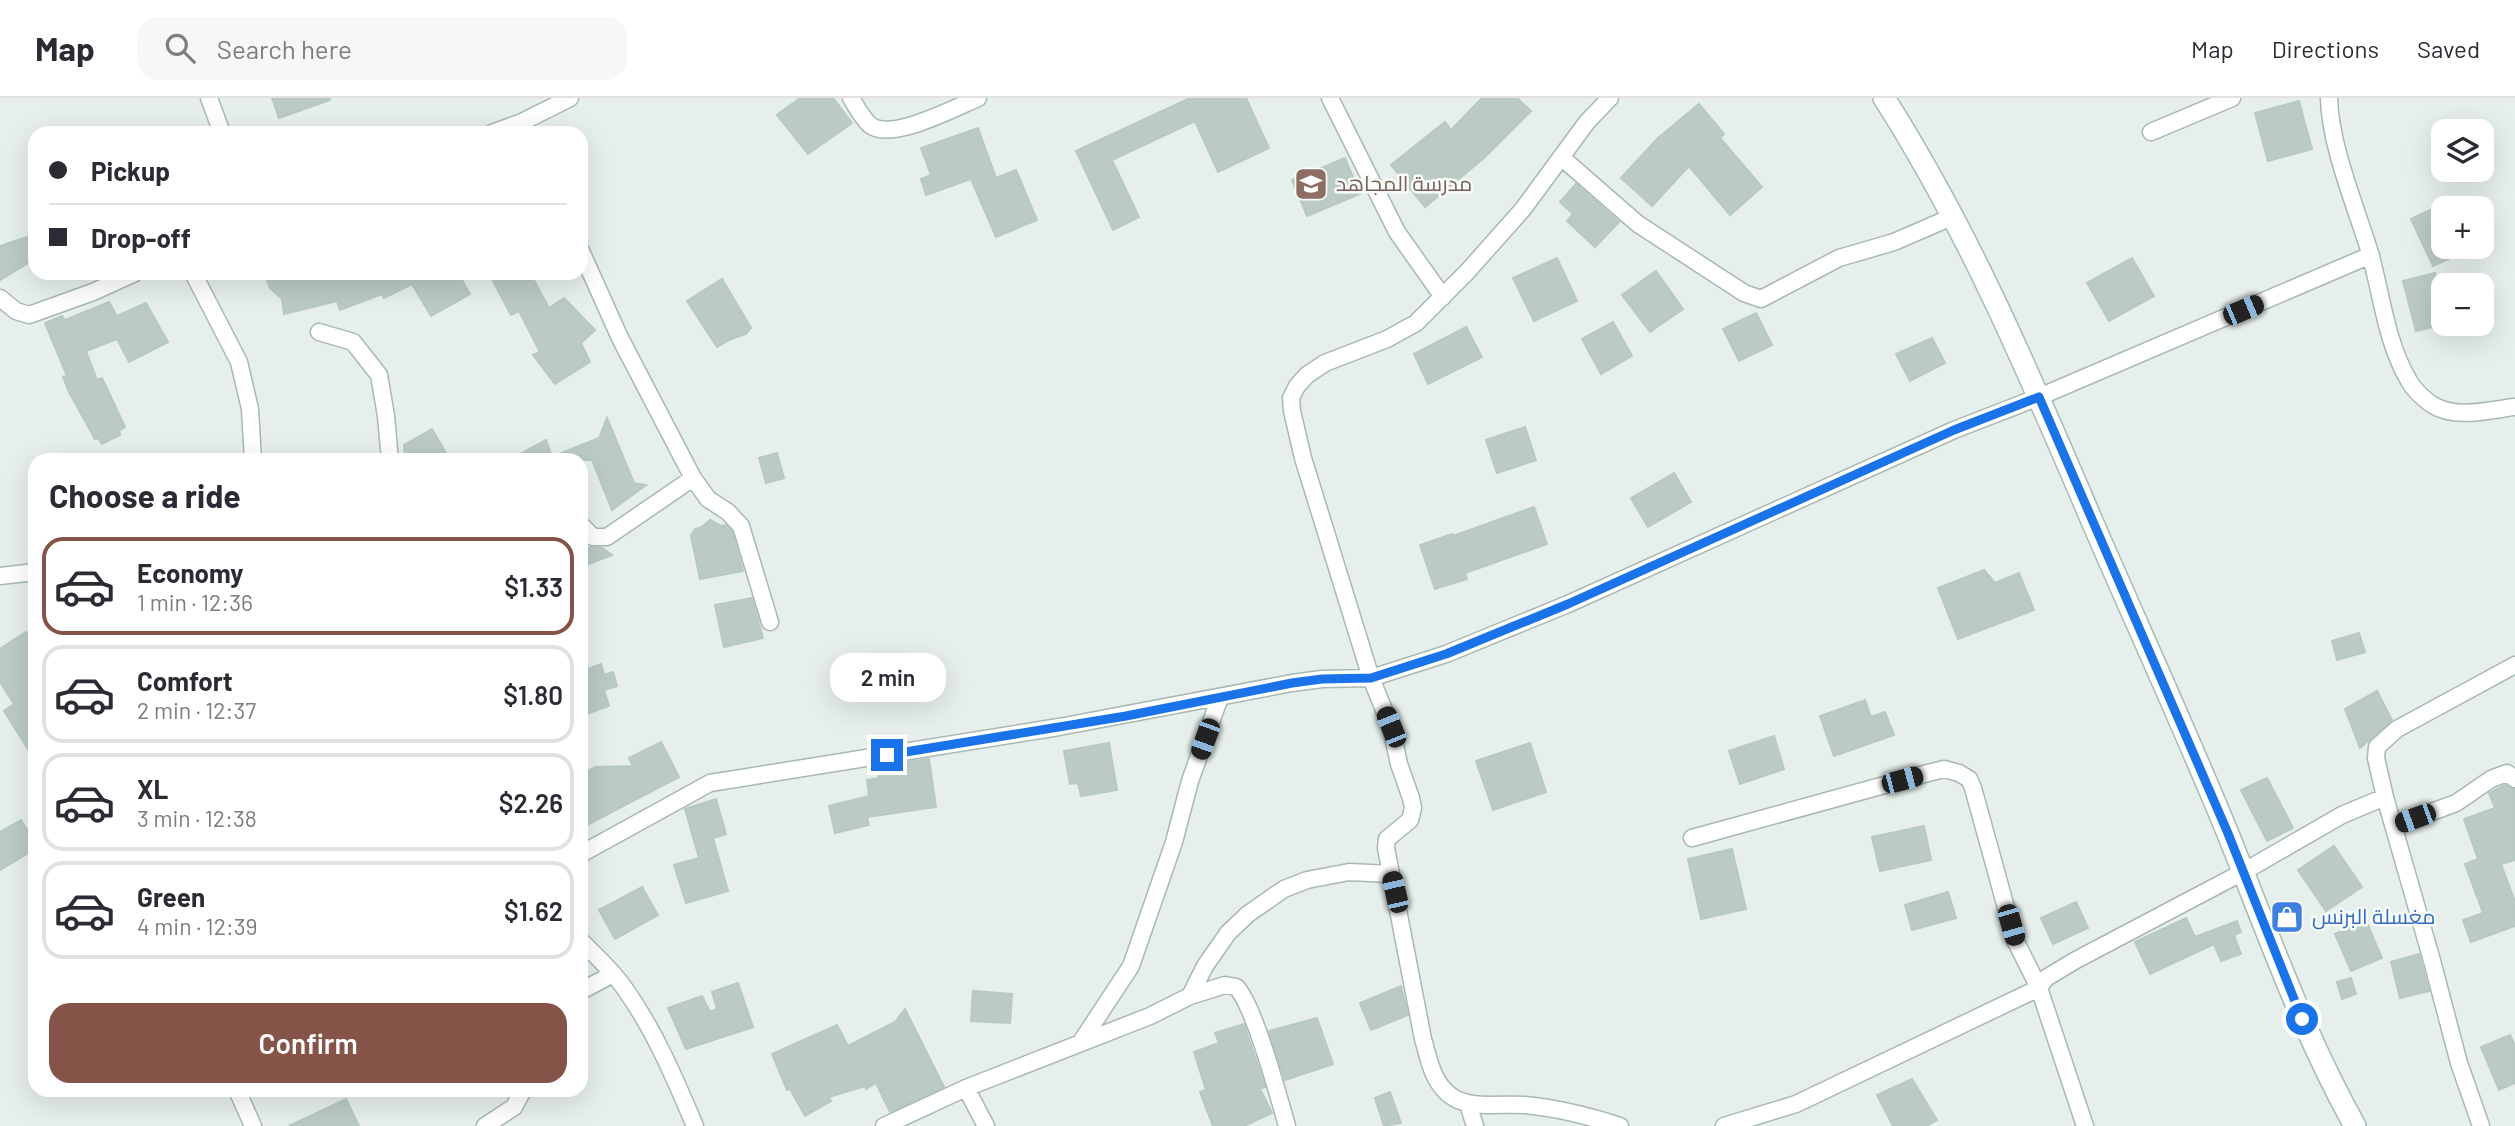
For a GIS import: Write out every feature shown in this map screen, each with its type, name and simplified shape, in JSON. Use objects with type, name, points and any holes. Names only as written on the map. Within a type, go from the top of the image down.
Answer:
[{"type":"main road","points":[[1884,98],[1954,216],[2039,397],[2243,872],[2293,999],[2352,1125]]},
{"type":"street","points":[[209,98],[219,126]]},
{"type":"street","points":[[527,126],[570,98]]},
{"type":"street","points":[[850,98],[869,124],[888,130],[932,118],[978,98]]},
{"type":"street","points":[[1330,98],[1397,232],[1443,297]]},
{"type":"street","points":[[1610,98],[1587,122],[1523,209],[1416,323],[1387,339],[1325,363],[1307,375],[1291,398],[1303,458],[1371,678],[1391,727],[1399,764],[1411,798],[1413,808],[1410,820],[1387,839],[1386,848],[1431,1069],[1441,1087],[1452,1097],[1468,1104],[1524,1105],[1565,1111],[1620,1126]]},
{"type":"street","points":[[2151,132],[2232,98]]},
{"type":"street","points":[[2329,98],[2342,164],[2371,255],[2380,303],[2398,358],[2410,383],[2433,405],[2450,413],[2515,407]]},
{"type":"street","points":[[1561,157],[1638,224],[1744,293],[1762,299],[1839,258],[1894,242],[1954,216]]},
{"type":"street","points":[[588,850],[710,783],[1033,732],[1322,679],[1371,678],[1446,654],[1568,604],[1954,430],[2039,397],[2371,255]]},
{"type":"street","points":[[588,267],[620,338],[693,478],[703,494],[733,516],[741,526],[770,622]]},
{"type":"street","points":[[0,298],[16,311],[29,315],[120,280]]},
{"type":"street","points":[[197,280],[239,362],[250,409],[253,453]]},
{"type":"street","points":[[319,332],[353,342],[379,375],[387,416],[390,453]]},
{"type":"street","points":[[588,532],[593,537],[607,537],[693,478]]},
{"type":"street","points":[[0,576],[28,573]]},
{"type":"street","points":[[2481,1126],[2459,1063],[2376,758],[2377,747],[2397,729],[2515,665]]},
{"type":"street","points":[[1081,1042],[1131,966],[1220,697]]},
{"type":"street","points":[[1692,838],[1944,769],[1969,779],[2015,940],[2039,988],[2085,1126]]},
{"type":"street","points":[[2395,826],[2456,803],[2497,775],[2508,773],[2515,779]]},
{"type":"street","points":[[1724,1126],[1796,1104],[2039,988],[2055,971],[2243,872],[2342,815],[2385,797]]},
{"type":"street","points":[[1190,996],[1205,966],[1228,933],[1248,914],[1284,889],[1307,880],[1349,872],[1391,874]]},
{"type":"street","points":[[588,948],[624,988],[662,1052],[695,1126]]},
{"type":"street","points":[[588,987],[613,974]]},
{"type":"street","points":[[884,1126],[966,1088],[1150,1016],[1190,996],[1232,985],[1239,990],[1274,1080],[1287,1126]]},
{"type":"street","points":[[966,1088],[986,1126]]},
{"type":"street","points":[[240,1097],[253,1126]]},
{"type":"street","points":[[485,1126],[514,1107],[519,1097]]},
{"type":"street","points":[[1468,1104],[1475,1126]]},
{"type":"building","points":[[272,98],[330,98],[330,100],[279,118]]},
{"type":"building","points":[[800,98],[833,98],[852,123],[808,154],[777,115]]},
{"type":"building","points":[[1190,98],[1246,98],[1269,148],[1218,172],[1195,121],[1112,160],[1139,217],[1113,230],[1076,151]]},
{"type":"building","points":[[1482,98],[1517,98],[1531,111],[1484,158],[1425,207],[1391,165],[1445,122],[1451,130]]},
{"type":"building","points":[[2299,101],[2312,149],[2268,161],[2255,113]]},
{"type":"building","points":[[1699,104],[1724,134],[1720,138],[1762,187],[1730,215],[1689,166],[1652,206],[1621,178],[1658,138]]},
{"type":"building","points":[[978,128],[996,178],[1016,170],[1037,220],[996,237],[971,179],[926,195],[921,179],[931,175],[921,148]]},
{"type":"building","points":[[1345,158],[1360,194],[1307,216],[1292,180]]},
{"type":"building","points":[[1576,184],[1619,222],[1595,247],[1567,221],[1573,214],[1560,202]]},
{"type":"building","points":[[2431,210],[2431,259],[2448,259],[2433,266],[2411,219]]},
{"type":"building","points":[[27,237],[28,263],[0,280],[0,246]]},
{"type":"building","points":[[1557,258],[1577,301],[1534,321],[1513,278]]},
{"type":"building","points":[[2132,258],[2154,296],[2109,321],[2087,283]]},
{"type":"building","points":[[1656,271],[1683,309],[1650,332],[1622,295]]},
{"type":"building","points":[[2431,274],[2431,328],[2416,331],[2403,281]]},
{"type":"building","points":[[722,279],[751,328],[746,334],[717,347],[687,301]]},
{"type":"building","points":[[267,280],[462,280],[470,294],[431,316],[412,284],[384,298],[382,294],[340,310],[337,301],[284,314],[282,299],[270,288]]},
{"type":"building","points":[[534,280],[549,308],[564,298],[595,330],[581,343],[590,362],[555,384],[533,355],[540,352],[519,311],[511,315],[493,281]]},
{"type":"building","points":[[109,302],[117,316],[146,303],[168,342],[129,362],[117,339],[86,351],[97,380],[102,378],[125,427],[119,431],[120,435],[102,444],[98,438],[95,439],[69,392],[63,377],[67,376],[45,323],[62,316],[65,320]]},
{"type":"building","points":[[1756,313],[1772,345],[1739,361],[1723,329]]},
{"type":"building","points":[[1613,322],[1632,356],[1601,374],[1582,339]]},
{"type":"building","points":[[1466,327],[1482,357],[1428,384],[1414,354]]},
{"type":"building","points":[[1932,338],[1945,363],[1910,381],[1896,354]]},
{"type":"building","points":[[607,418],[634,483],[646,485],[612,510],[592,460],[588,460],[588,453],[562,453],[599,438]]},
{"type":"building","points":[[1525,427],[1536,460],[1497,473],[1486,440]]},
{"type":"building","points":[[432,429],[446,453],[405,453],[404,445]]},
{"type":"building","points":[[546,440],[551,453],[522,453]]},
{"type":"building","points":[[777,453],[784,478],[766,483],[759,458]]},
{"type":"building","points":[[1674,473],[1691,502],[1648,527],[1631,498]]},
{"type":"building","points":[[1534,507],[1547,544],[1465,573],[1467,579],[1435,589],[1420,545]]},
{"type":"building","points":[[710,520],[721,526],[726,525],[732,531],[743,571],[700,579],[691,536],[695,529]]},
{"type":"building","points":[[588,548],[602,548],[612,555],[588,564]]},
{"type":"building","points":[[1984,570],[1995,583],[2019,573],[2034,610],[1958,639],[1938,588]]},
{"type":"building","points":[[752,598],[763,638],[724,647],[715,605]]},
{"type":"building","points":[[26,632],[28,635],[28,749],[4,711],[14,704],[0,682],[0,649]]},
{"type":"building","points":[[2359,633],[2365,652],[2337,660],[2332,641]]},
{"type":"building","points":[[601,664],[604,675],[613,672],[617,686],[604,690],[609,706],[588,714],[589,681],[588,669]]},
{"type":"building","points":[[2377,691],[2392,720],[2360,748],[2345,709]]},
{"type":"building","points":[[1865,700],[1871,717],[1885,712],[1894,735],[1834,756],[1820,716]]},
{"type":"building","points":[[1774,736],[1784,769],[1740,784],[1729,751]]},
{"type":"building","points":[[661,742],[679,777],[588,824],[588,771],[596,767],[633,766],[629,758]]},
{"type":"building","points":[[1109,743],[1117,790],[1081,796],[1078,783],[1070,784],[1064,751]]},
{"type":"building","points":[[1530,743],[1546,792],[1493,810],[1476,761]]},
{"type":"building","points":[[929,759],[936,807],[867,817],[869,825],[835,833],[829,806],[869,796],[867,780],[879,778],[877,767]]},
{"type":"building","points":[[2267,778],[2293,828],[2267,841],[2241,790]]},
{"type":"building","points":[[2505,785],[2515,789],[2515,860],[2501,864],[2515,902],[2515,926],[2471,942],[2463,920],[2483,913],[2465,864],[2478,859],[2464,819],[2495,808],[2489,793]]},
{"type":"building","points":[[716,799],[726,834],[713,838],[728,891],[686,903],[674,865],[699,858],[685,809]]},
{"type":"building","points":[[21,820],[28,832],[28,853],[0,870],[0,832]]},
{"type":"building","points":[[1924,826],[1931,860],[1880,871],[1872,837]]},
{"type":"building","points":[[2334,846],[2362,887],[2326,911],[2298,870]]},
{"type":"building","points":[[1732,849],[1746,909],[1701,919],[1688,859]]},
{"type":"building","points":[[642,887],[658,915],[615,939],[599,910]]},
{"type":"building","points":[[1948,892],[1956,918],[1912,930],[1905,905]]},
{"type":"building","points":[[2076,902],[2088,928],[2053,944],[2041,918]]},
{"type":"building","points":[[2186,918],[2195,937],[2237,921],[2241,932],[2234,935],[2241,954],[2221,961],[2214,944],[2150,974],[2135,942]]},
{"type":"building","points":[[2366,921],[2382,958],[2351,971],[2335,934]]},
{"type":"building","points":[[2419,954],[2429,991],[2400,998],[2391,962]]},
{"type":"building","points":[[2351,978],[2356,994],[2342,999],[2337,982]]},
{"type":"building","points":[[738,983],[753,1027],[686,1049],[668,1008],[702,996],[710,1012],[717,1009],[712,992]]},
{"type":"building","points":[[1401,986],[1408,1015],[1371,1030],[1360,1003]]},
{"type":"building","points":[[973,991],[1012,994],[1010,1023],[971,1021]]},
{"type":"building","points":[[905,1009],[944,1087],[890,1112],[876,1083],[866,1089],[865,1086],[829,1097],[831,1101],[805,1116],[790,1089],[787,1090],[772,1054],[837,1025],[848,1046],[895,1022]]},
{"type":"building","points":[[1317,1018],[1333,1064],[1285,1080],[1269,1031]]},
{"type":"building","points":[[1244,1024],[1265,1087],[1260,1089],[1272,1113],[1244,1126],[1213,1126],[1200,1092],[1206,1090],[1194,1052],[1219,1043],[1215,1033]]},
{"type":"building","points":[[2510,1035],[2515,1046],[2515,1083],[2499,1090],[2481,1047]]},
{"type":"building","points":[[1912,1079],[1937,1120],[1926,1126],[1893,1126],[1877,1095]]},
{"type":"building","points":[[1390,1092],[1401,1123],[1384,1126],[1375,1098]]},
{"type":"building","points":[[346,1099],[359,1126],[289,1126]]},
{"type":"place","name":"مدرسة المجاهد","points":[[1311,184]]},
{"type":"place","name":"مغسلة البرنس","points":[[2287,917]]},
{"type":"route","points":[[887,755],[1126,716],[1292,683],[1353,677],[1371,678],[1446,654],[1568,604],[1954,430],[2039,397],[2227,831],[2302,1019]]}]
